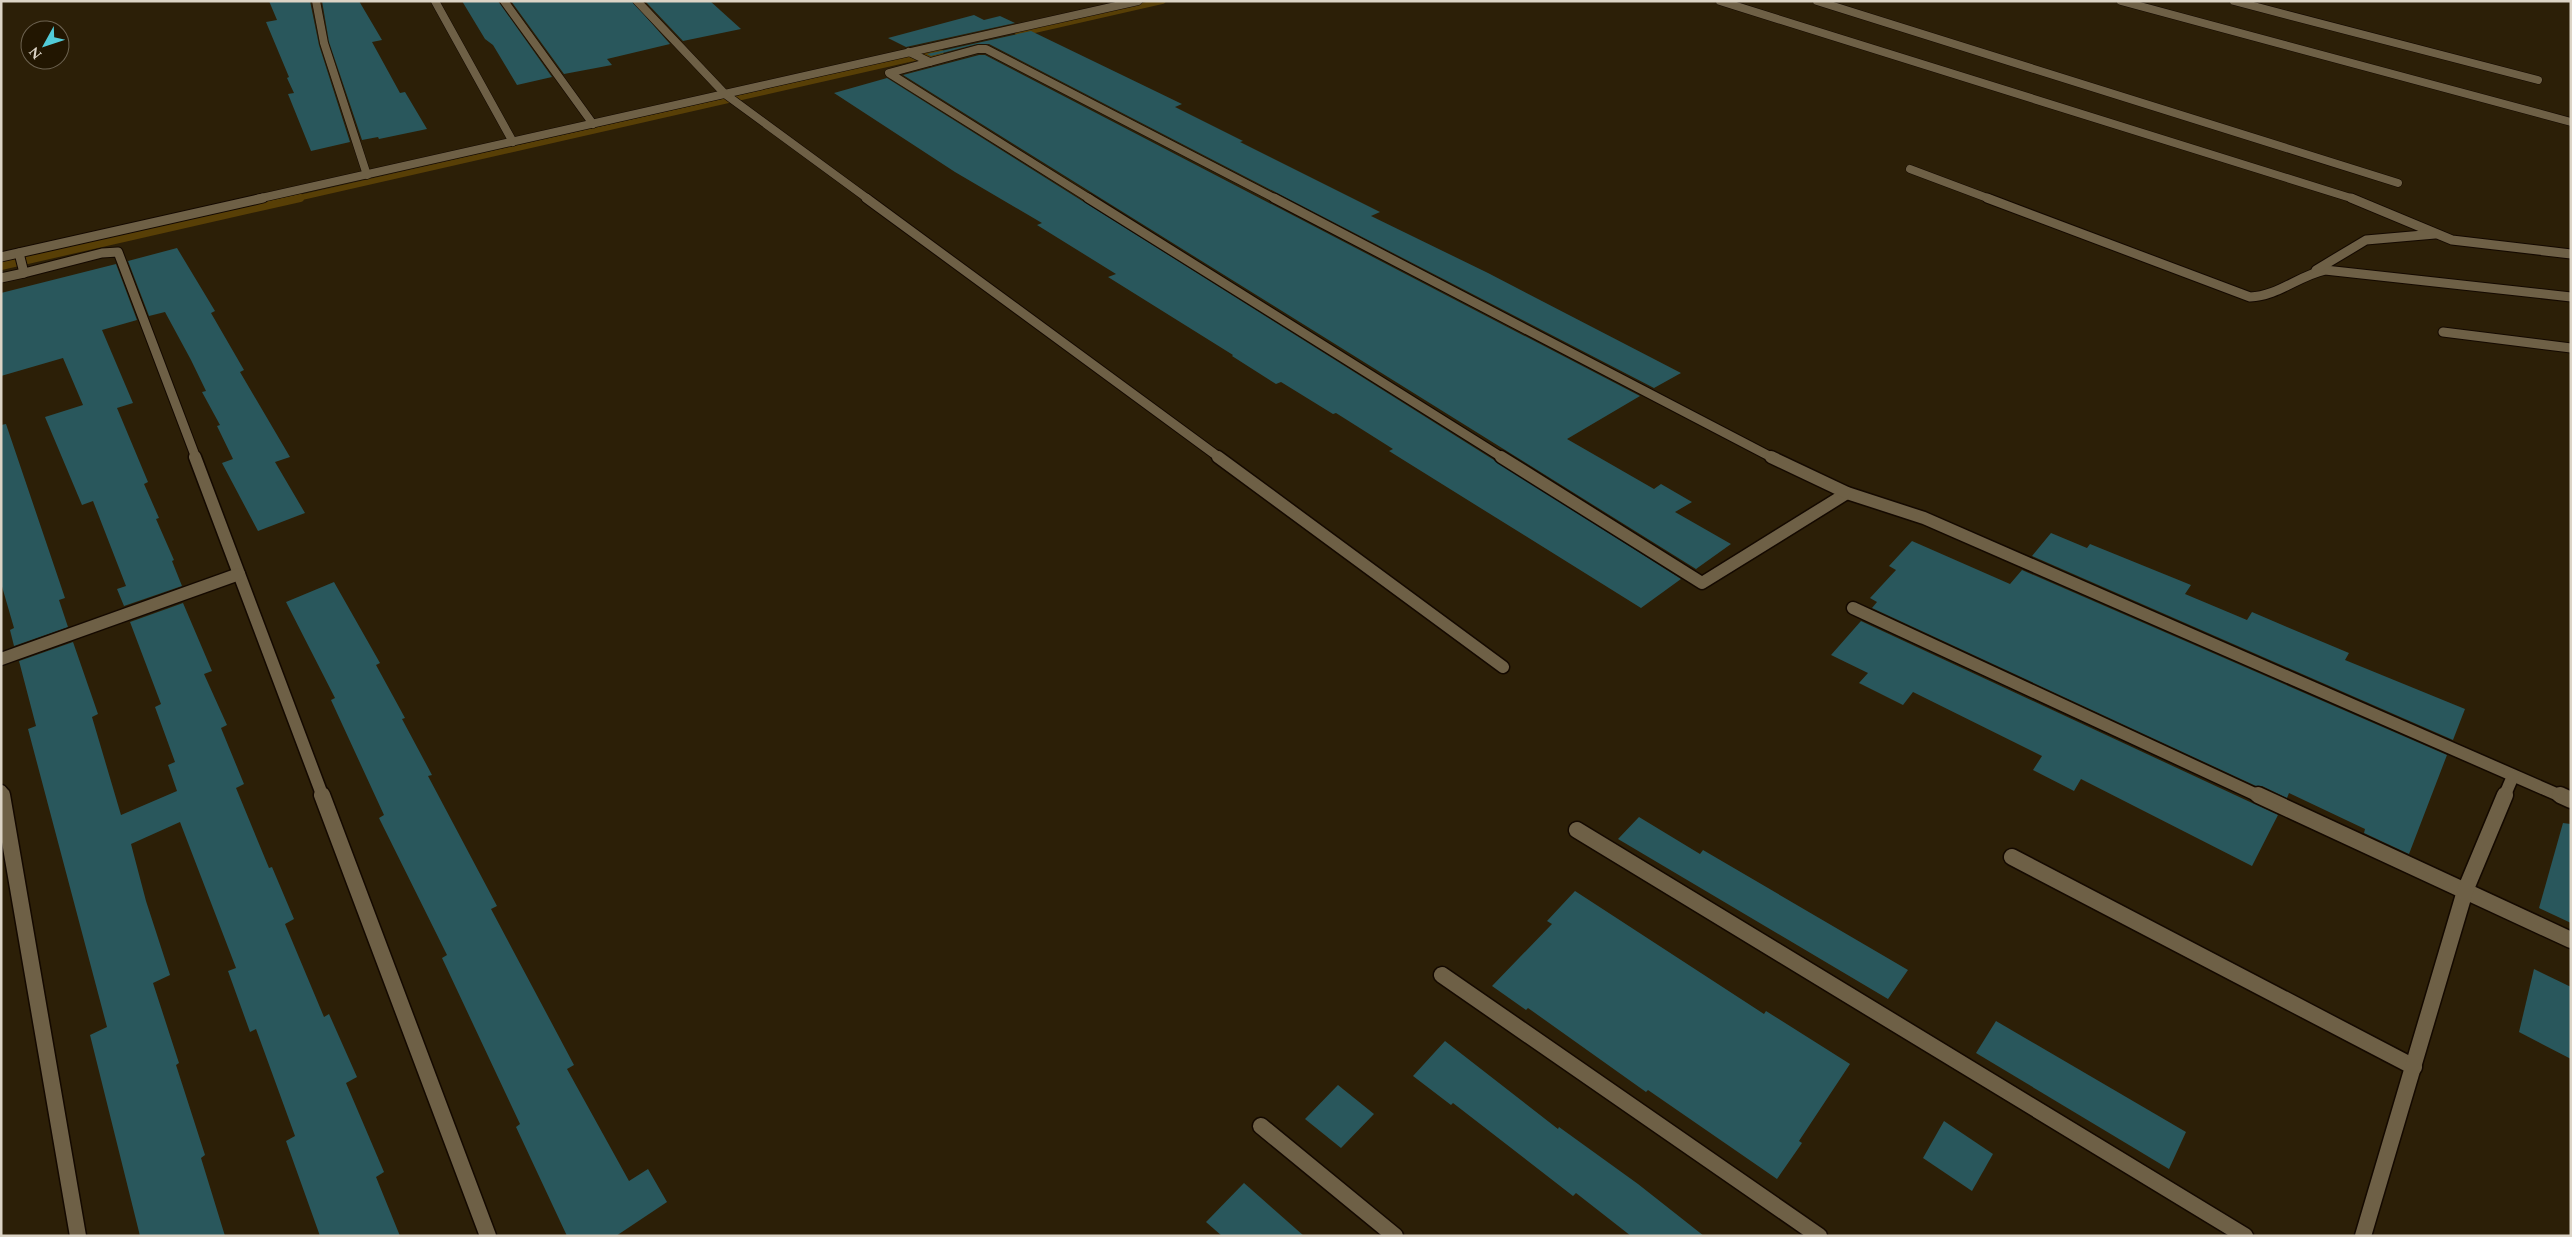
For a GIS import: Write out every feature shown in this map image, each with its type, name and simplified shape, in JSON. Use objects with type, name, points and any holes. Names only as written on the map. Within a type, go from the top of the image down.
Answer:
[{"type":"street","points":[[316,1],[324,42],[367,175]]},
{"type":"street","points":[[435,1],[513,142]]},
{"type":"street","points":[[504,1],[593,124]]},
{"type":"street","points":[[638,1],[726,94],[1503,668]]},
{"type":"street","points":[[1,257],[20,255],[1138,1]]},
{"type":"street","points":[[1720,1],[2323,188],[2389,212],[2438,234],[2463,242],[2571,254]]},
{"type":"street","points":[[1817,1],[2398,183]]},
{"type":"street","points":[[2121,1],[2571,122]]},
{"type":"street","points":[[2234,1],[2538,80]]},
{"type":"street","points":[[1847,493],[1702,583],[889,73],[928,61],[978,49],[986,49],[1724,431],[1776,460],[1847,493],[1941,525],[2571,800]]},
{"type":"street","points":[[911,54],[928,61]]},
{"type":"street","points":[[1910,168],[2250,297],[2265,296],[2313,272],[2366,240],[2438,234]]},
{"type":"street","points":[[1,278],[23,271],[102,253],[118,252],[488,1236]]},
{"type":"street","points":[[20,255],[23,271]]},
{"type":"street","points":[[2313,272],[2335,270],[2571,297]]},
{"type":"street","points":[[2443,332],[2571,348]]},
{"type":"street","points":[[1,659],[239,574]]},
{"type":"street","points":[[1853,608],[2571,940]]},
{"type":"street","points":[[2363,1236],[2465,891],[2513,776]]},
{"type":"street","points":[[1,791],[78,1236]]},
{"type":"street","points":[[1577,830],[2245,1236]]},
{"type":"street","points":[[2012,857],[2414,1067]]},
{"type":"street","points":[[1442,975],[1819,1236]]},
{"type":"street","points":[[1261,1126],[1396,1236]]},
{"type":"building","points":[[269,1],[310,1],[319,45],[350,142],[311,151],[288,94],[294,93],[287,78],[289,77],[266,22],[277,20]]},
{"type":"building","points":[[322,1],[359,1],[382,40],[372,42],[400,93],[405,92],[427,129],[379,139],[378,137],[362,140],[329,42]]},
{"type":"building","points":[[462,1],[498,1],[552,77],[517,85],[493,45],[485,39]]},
{"type":"building","points":[[511,1],[632,1],[670,44],[607,59],[612,65],[564,74]]},
{"type":"building","points":[[645,1],[710,1],[741,29],[683,41]]},
{"type":"building","points":[[974,15],[984,20],[1000,16],[1015,23],[906,47],[888,38]]},
{"type":"building","points":[[1031,31],[1182,104],[1175,107],[1243,141],[1240,142],[1380,212],[1371,216],[1488,273],[1681,373],[1654,388],[989,44],[977,44],[931,56],[927,54]]},
{"type":"building","points":[[985,55],[1640,396],[1567,439],[1654,489],[1661,484],[1692,502],[1675,512],[1731,544],[1696,569],[903,75]]},
{"type":"building","points":[[887,78],[1681,579],[1641,608],[1389,451],[1393,449],[1336,413],[1333,414],[1281,382],[1276,384],[1108,277],[1116,274],[1037,225],[1042,223],[955,172],[834,93]]},
{"type":"building","points":[[177,248],[215,311],[211,313],[244,370],[240,372],[290,457],[275,462],[305,513],[258,531],[222,463],[233,459],[217,426],[220,425],[202,392],[206,391],[165,312],[149,316],[128,261]]},
{"type":"building","points":[[116,264],[137,320],[102,330],[133,403],[117,408],[148,482],[144,484],[159,518],[156,519],[174,560],[172,561],[182,586],[124,606],[117,589],[126,586],[93,501],[82,505],[45,417],[83,405],[63,358],[1,376],[1,293]]},
{"type":"building","points":[[6,424],[65,598],[59,600],[68,627],[14,646],[10,630],[14,628],[1,583],[1,425]]},
{"type":"building","points":[[2051,533],[2087,548],[2090,544],[2191,585],[2185,594],[2247,620],[2252,612],[2349,653],[2345,660],[2465,709],[2453,740],[2032,556]]},
{"type":"building","points":[[1912,541],[2010,584],[2022,570],[2447,755],[2409,854],[2364,833],[2365,829],[2289,793],[2287,798],[2262,786],[2256,786],[1872,608],[1877,602],[1870,598],[1896,570],[1889,566]]},
{"type":"building","points":[[334,582],[380,663],[376,665],[405,718],[402,719],[432,775],[428,776],[497,906],[491,909],[574,1065],[567,1069],[629,1181],[648,1169],[667,1202],[616,1236],[567,1236],[516,1127],[520,1124],[442,958],[447,955],[379,818],[384,815],[331,700],[335,698],[286,602]]},
{"type":"building","points":[[183,603],[212,671],[204,674],[227,725],[221,728],[244,784],[236,788],[269,868],[272,867],[294,919],[285,924],[324,1017],[329,1014],[357,1077],[346,1083],[384,1172],[376,1177],[400,1236],[320,1236],[286,1141],[295,1136],[256,1029],[250,1032],[228,971],[236,968],[180,822],[131,844],[146,901],[170,975],[153,983],[179,1063],[176,1065],[205,1155],[201,1158],[225,1236],[140,1236],[90,1035],[107,1027],[28,729],[36,726],[19,661],[73,642],[98,714],[92,717],[121,815],[177,791],[168,765],[175,762],[155,707],[161,704],[130,622]]},
{"type":"building","points":[[1861,621],[2278,815],[2252,866],[2081,779],[2074,791],[2033,770],[2042,756],[1913,692],[1903,705],[1859,683],[1868,673],[1831,655]]},
{"type":"building","points":[[1639,817],[1700,854],[1703,850],[1908,970],[1888,999],[1618,839]]},
{"type":"building","points":[[2563,823],[2571,824],[2571,923],[2539,908]]},
{"type":"building","points":[[1575,891],[1764,1014],[1766,1011],[1850,1064],[1799,1141],[1802,1143],[1777,1179],[1648,1090],[1646,1092],[1528,1008],[1526,1010],[1492,986],[1552,924],[1547,921]]},
{"type":"building","points":[[2534,969],[2571,987],[2571,1059],[2519,1032]]},
{"type":"building","points":[[1996,1021],[2186,1132],[2169,1169],[1976,1053]]},
{"type":"building","points":[[1445,1041],[1558,1129],[1559,1127],[1638,1184],[1704,1236],[1631,1236],[1576,1193],[1573,1196],[1453,1103],[1451,1105],[1413,1076]]},
{"type":"building","points":[[1338,1085],[1374,1114],[1341,1148],[1305,1119]]},
{"type":"building","points":[[1944,1121],[1993,1154],[1972,1191],[1923,1158]]},
{"type":"building","points":[[1244,1183],[1304,1236],[1222,1236],[1206,1222]]},
{"type":"waterway","points":[[1018,34],[1163,1]]},
{"type":"waterway","points":[[294,199],[941,52]]},
{"type":"waterway","points":[[1,266],[300,198]]}]
